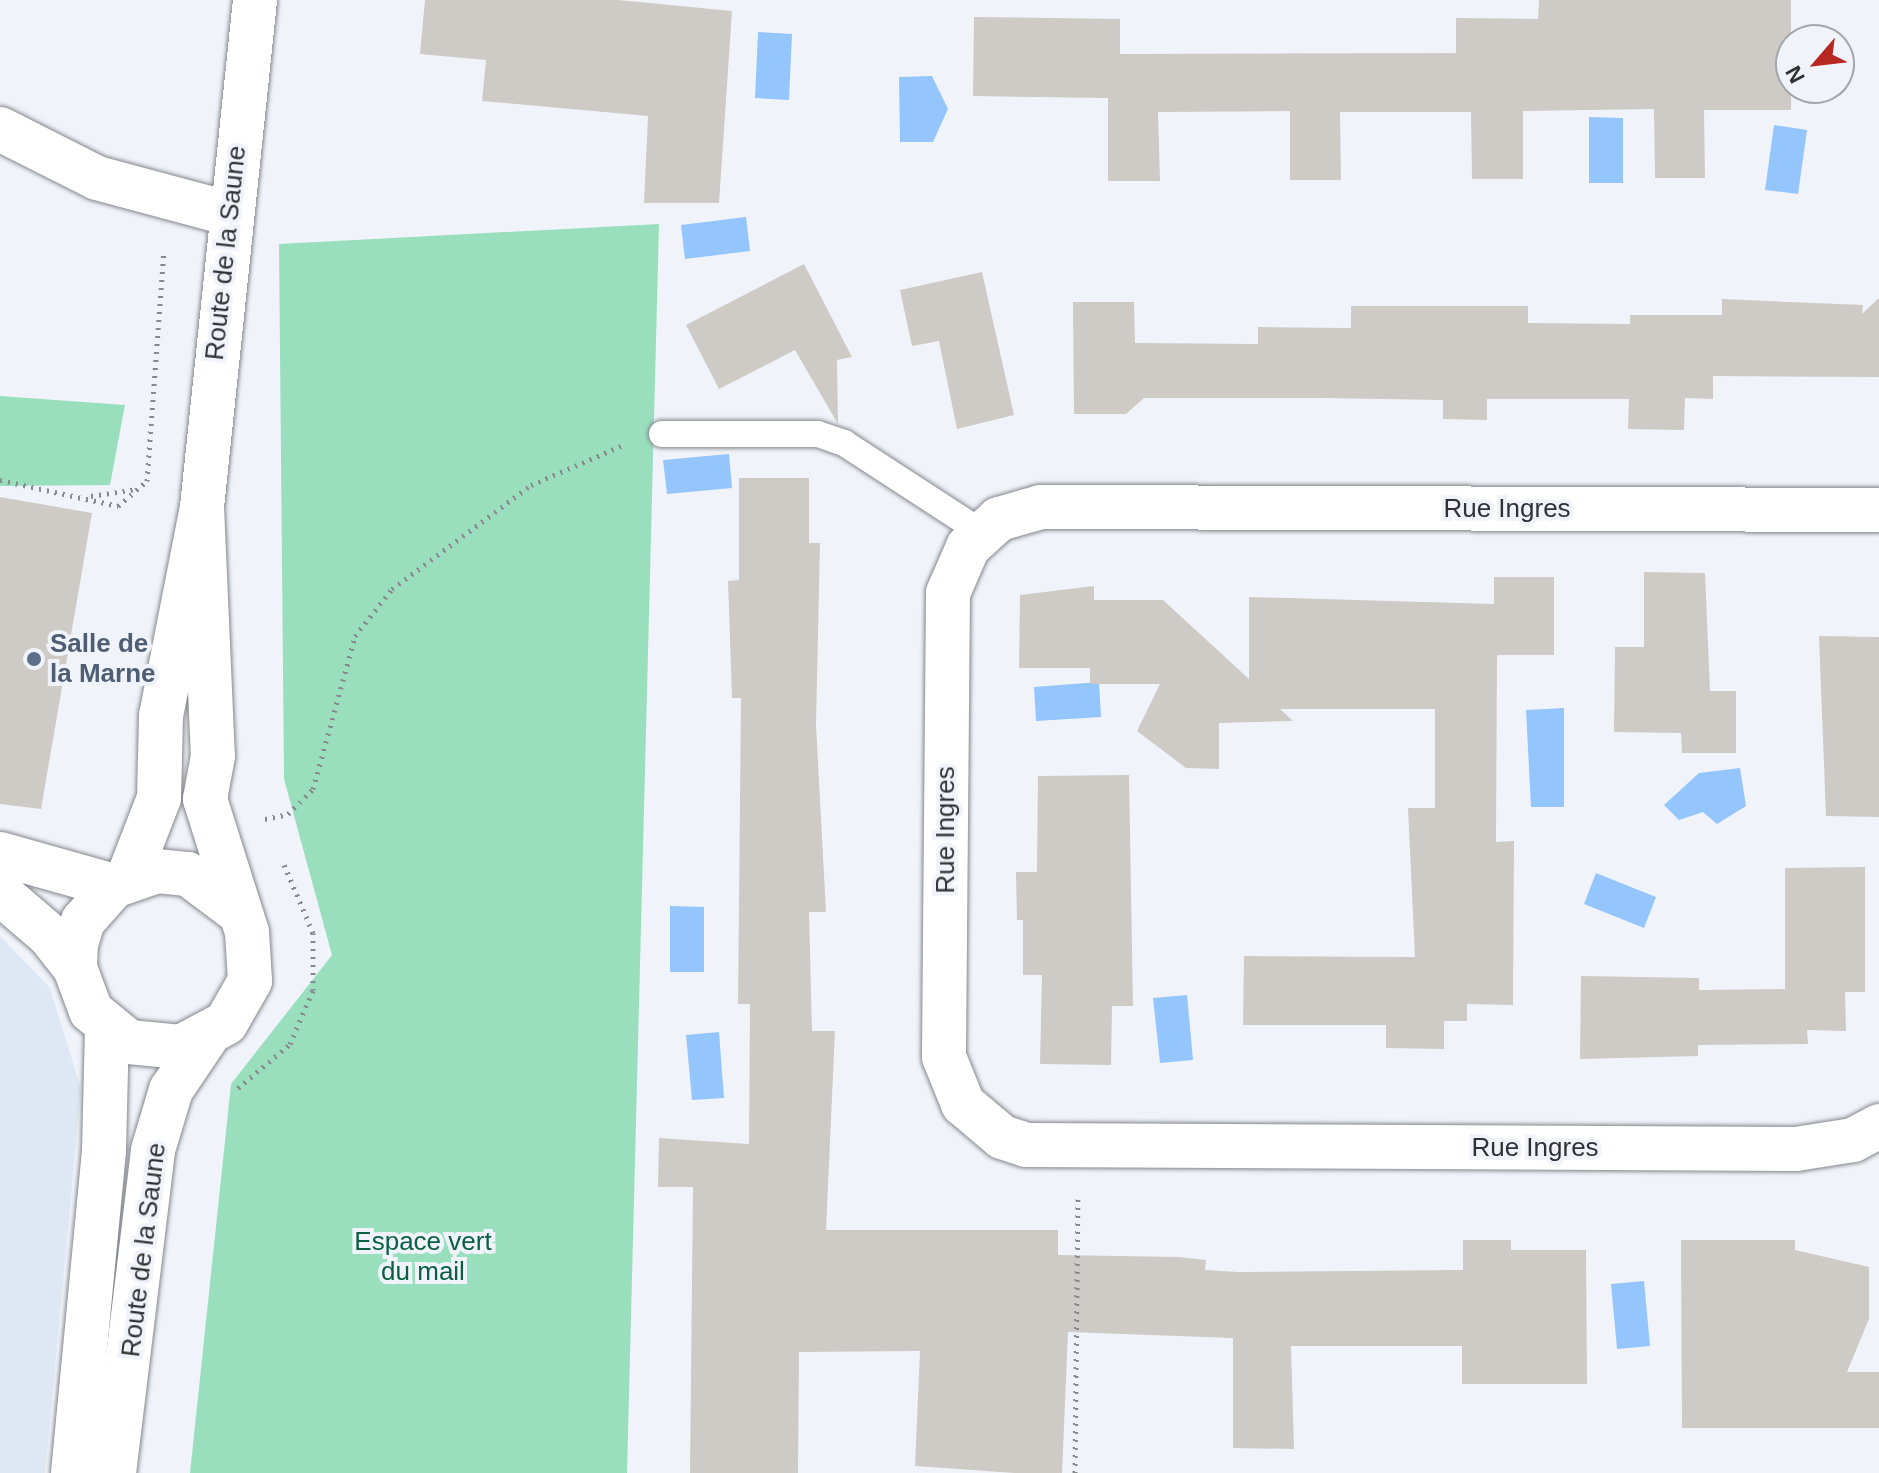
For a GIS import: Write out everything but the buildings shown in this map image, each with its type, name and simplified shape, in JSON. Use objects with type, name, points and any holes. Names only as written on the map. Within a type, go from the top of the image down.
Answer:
[{"type":"street","name":"Route de la Saune","points":[[75,968],[83,921],[121,882],[159,798],[161,716],[202,507],[228,213],[255,0]]},
{"type":"street","points":[[0,129],[97,178],[228,213]]},
{"type":"street","name":"Route de la Saune","points":[[114,1473],[153,1150],[171,1090],[206,1038],[241,1004],[250,981],[247,932],[236,910],[205,799],[213,756],[202,507]]},
{"type":"street","name":"Rue Ingres","points":[[1879,510],[1041,507],[981,532],[955,567],[948,593],[944,1057],[963,1104],[1002,1137],[1079,1146],[1796,1149],[1853,1140],[1879,1126]]},
{"type":"street","points":[[0,854],[121,882],[188,874],[236,910]]},
{"type":"street","points":[[0,893],[49,935],[75,968],[91,1011],[107,1029],[155,1049],[206,1038]]},
{"type":"street","name":"Route de la Saune","points":[[73,1473],[104,1151],[107,1029]]},
{"type":"lane","points":[[662,434],[818,434],[844,443],[981,532]]},
{"type":"path","points":[[0,480],[91,496],[118,506],[147,481],[167,199]]},
{"type":"path","points":[[252,813],[288,814],[313,789],[355,636],[392,589],[531,485],[662,434]]},
{"type":"path","points":[[91,496],[138,489]]},
{"type":"path","points":[[1075,1473],[1079,1146]]},
{"type":"shaded area","points":[[0,936],[50,988],[81,1089],[45,1473],[0,1473]]},
{"type":"green space","name":"Espace vert du mail","points":[[659,224],[627,1473],[190,1473],[231,1084],[332,955],[284,779],[279,244]]},
{"type":"green space","points":[[0,396],[125,405],[110,485],[0,486]]},
{"type":"water","points":[[758,32],[792,34],[789,100],[755,98]]},
{"type":"water","points":[[932,76],[948,109],[933,142],[900,142],[899,77]]},
{"type":"water","points":[[1589,117],[1623,118],[1623,183],[1589,183]]},
{"type":"water","points":[[1774,125],[1807,130],[1798,194],[1765,190]]},
{"type":"water","points":[[746,217],[750,251],[685,259],[681,225]]},
{"type":"water","points":[[729,454],[732,488],[667,494],[663,460]]},
{"type":"water","points":[[1099,682],[1101,717],[1036,721],[1034,687]]},
{"type":"water","points":[[1564,708],[1564,807],[1531,807],[1526,710]]},
{"type":"water","points":[[1740,768],[1746,806],[1717,824],[1703,812],[1679,820],[1664,805],[1699,773]]},
{"type":"water","points":[[1596,873],[1656,897],[1644,928],[1584,904]]},
{"type":"water","points":[[670,906],[704,907],[704,972],[670,972]]},
{"type":"water","points":[[1187,995],[1193,1060],[1160,1063],[1153,998]]},
{"type":"water","points":[[719,1032],[724,1098],[692,1100],[686,1035]]},
{"type":"water","points":[[1644,1281],[1650,1346],[1617,1349],[1611,1284]]},
{"type":"place","name":"Salle de la Marne","points":[[34,659]]}]
